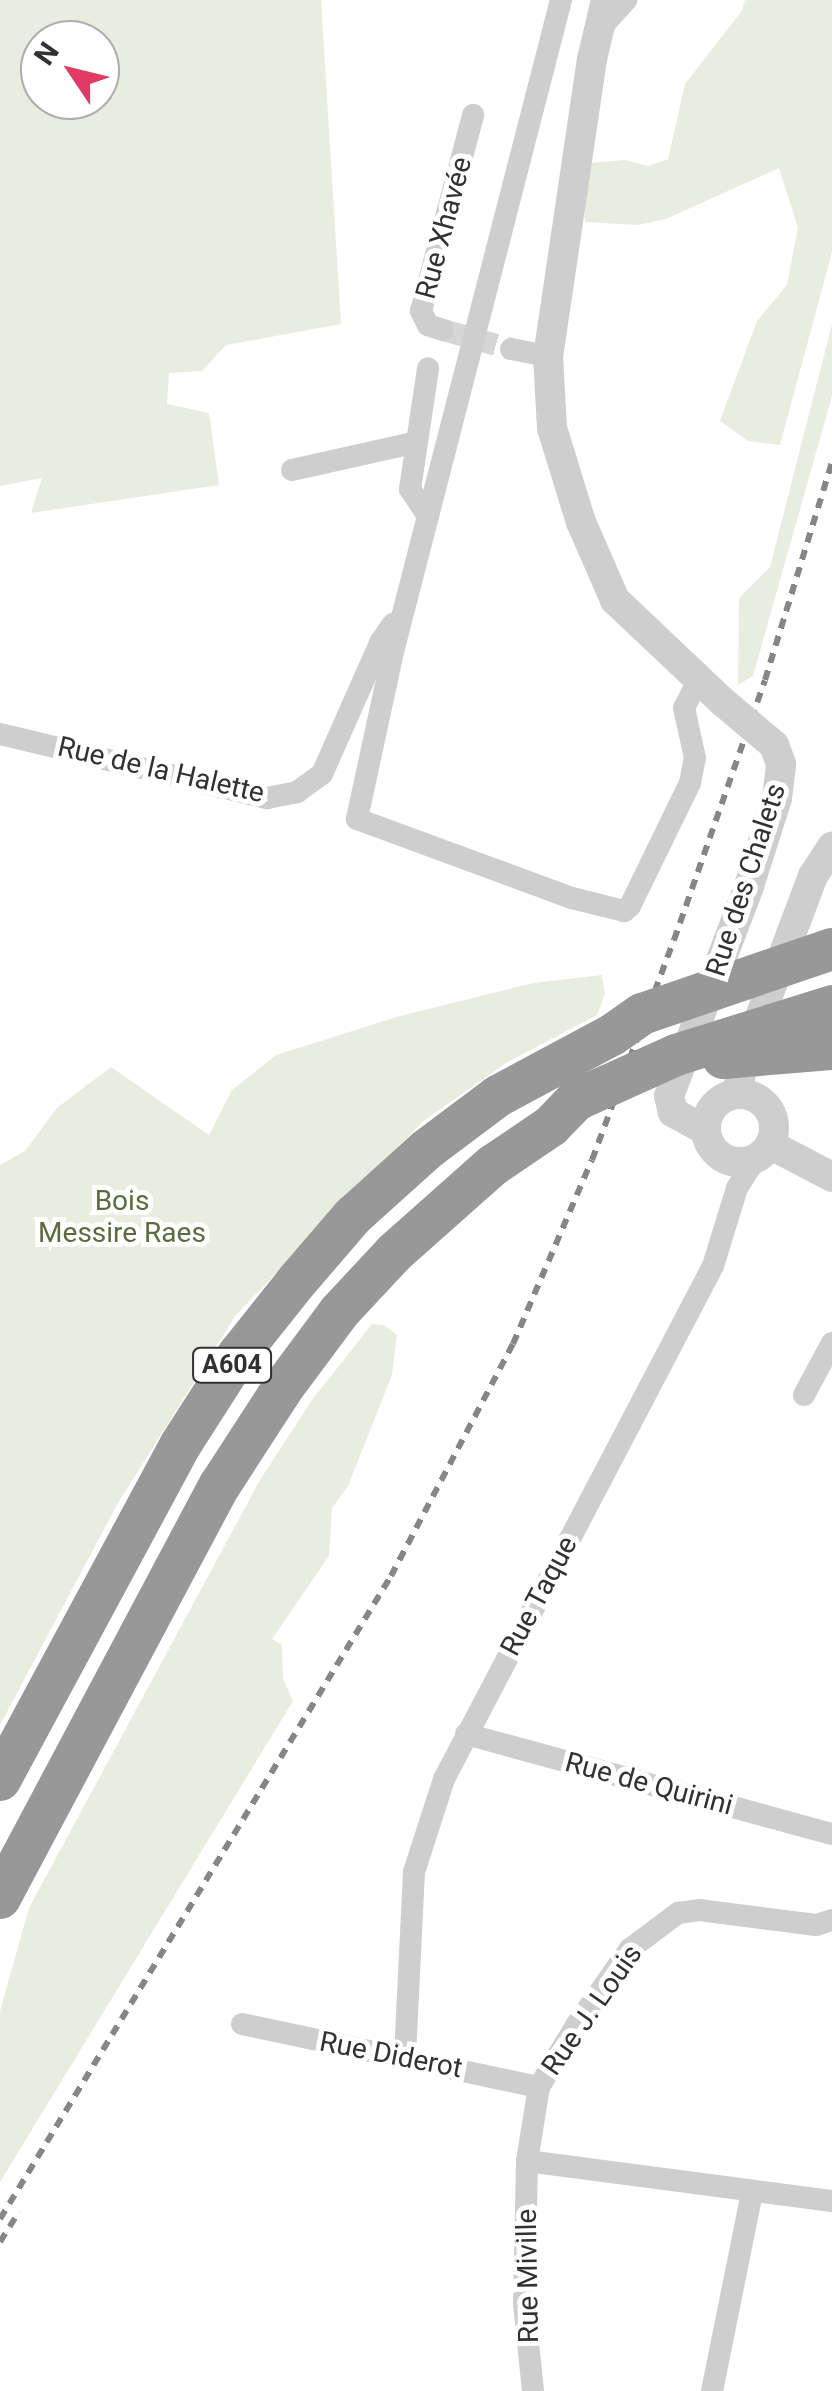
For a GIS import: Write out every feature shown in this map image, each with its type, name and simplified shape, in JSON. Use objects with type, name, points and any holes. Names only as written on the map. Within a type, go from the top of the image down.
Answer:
[{"type":"highway","points":[[597,1042],[642,1014],[832,949]]},
{"type":"highway","name":"A604","points":[[0,1780],[181,1444],[238,1356],[354,1216],[426,1150],[498,1096],[597,1042],[792,980],[832,973]]},
{"type":"highway","name":"A604","points":[[0,1898],[220,1486],[282,1390],[340,1311],[394,1253],[492,1166],[551,1126],[576,1100],[676,1055],[832,1006]]},
{"type":"highway","points":[[551,1126],[691,1067],[732,1056],[832,1049]]},
{"type":"street","points":[[561,0],[401,621],[357,819],[617,912],[630,906],[694,769],[684,708],[698,680]]},
{"type":"street","name":"Rue des Chalets","points":[[606,0],[548,356],[552,428],[604,580],[626,615],[774,745],[781,764],[777,798],[749,886],[669,1096],[673,1112],[706,1130]]},
{"type":"street","points":[[598,31],[626,0]]},
{"type":"street","name":"Rue Xhavée","points":[[444,330],[428,325],[421,311],[473,115]]},
{"type":"street","points":[[511,349],[548,356]]},
{"type":"street","points":[[428,368],[413,443],[410,489],[428,516]]},
{"type":"street","points":[[292,470],[413,443]]},
{"type":"street","name":"Rue de la Halette","points":[[0,734],[266,798],[297,792],[322,774],[381,640],[401,621]]},
{"type":"street","points":[[737,1094],[742,1062],[813,876],[832,847]]},
{"type":"street","points":[[763,1152],[774,1120],[769,1109],[749,1094],[718,1102],[706,1130],[712,1148],[726,1160],[763,1152],[832,1176]]},
{"type":"street","name":"Rue Taque","points":[[404,2056],[414,1872],[444,1779],[701,1290],[722,1247],[738,1188],[763,1152]]},
{"type":"street","points":[[804,1395],[832,1343]]},
{"type":"street","name":"Rue de Quirini","points":[[466,1734],[832,1834]]},
{"type":"street","name":"Rue J. Louis","points":[[527,2160],[539,2087],[630,1949],[678,1913],[699,1910],[816,1924],[832,1920]]},
{"type":"street","name":"Rue Diderot","points":[[242,2024],[539,2087]]},
{"type":"street","points":[[527,2160],[832,2201]]},
{"type":"street","name":"Rue Miville","points":[[527,2160],[524,2304],[533,2391]]},
{"type":"street","points":[[712,2391],[752,2192]]},
{"type":"green space","points":[[0,0],[321,0],[341,324],[226,345],[202,371],[169,373],[167,404],[209,413],[219,485],[31,513],[42,478],[0,486]]},
{"type":"green space","points":[[745,0],[832,0],[832,252],[780,445],[748,441],[720,421],[757,321],[787,285],[798,228],[779,168],[666,219],[638,225],[585,222],[581,164],[625,160],[648,166],[668,159],[685,84],[741,12]]},
{"type":"green space","points":[[832,324],[832,396],[753,676],[738,685],[739,598],[770,567]]},
{"type":"green space","name":"Bois Messire Raes","points":[[602,975],[605,994],[597,1015],[506,1063],[422,1122],[236,1315],[118,1503],[0,1725],[0,1165],[25,1151],[57,1108],[111,1067],[209,1135],[232,1090],[276,1055],[400,1016],[533,983]]},
{"type":"green space","points":[[372,1324],[384,1325],[397,1335],[392,1375],[348,1486],[332,1508],[329,1556],[272,1639],[282,1645],[283,1679],[293,1701],[0,2182],[0,2011],[29,1908],[260,1480],[312,1400]]},
{"type":"tunnel","points":[[443,330],[511,349]]},
{"type":"railway","points":[[0,2219],[391,1576],[513,1344],[592,1160],[674,940],[765,680],[832,462]]},
{"type":"railway","points":[[0,2242],[19,2211]]}]
